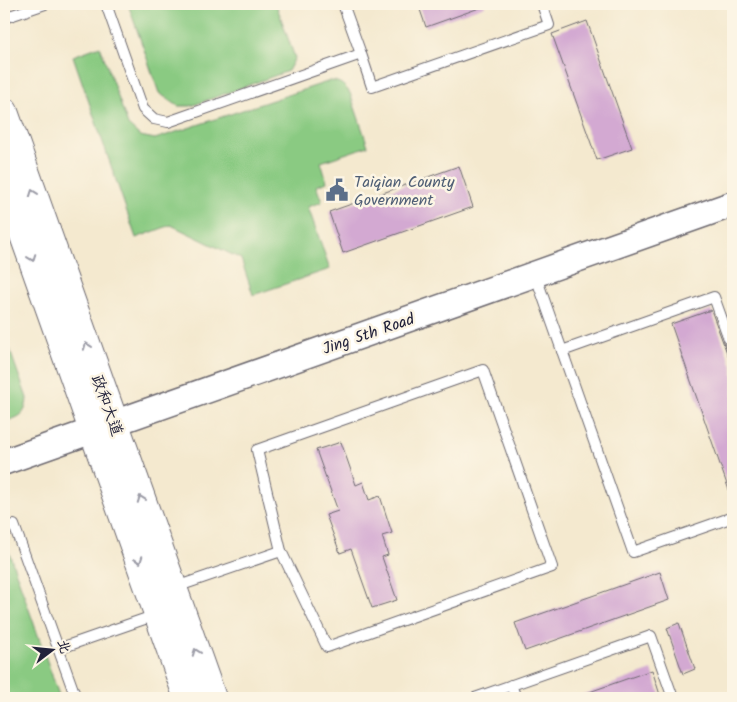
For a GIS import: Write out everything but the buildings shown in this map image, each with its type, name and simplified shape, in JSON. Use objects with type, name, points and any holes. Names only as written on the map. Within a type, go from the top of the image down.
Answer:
[{"type":"main road","name":"政和大道","points":[[4,112],[104,427],[158,614],[188,698]]},
{"type":"main road","name":"政和大道","points":[[4,179],[104,427],[173,588],[212,698]]},
{"type":"street","name":"Jing 5th Road","points":[[4,462],[733,204]]},
{"type":"lane","points":[[4,18],[45,4]]},
{"type":"lane","points":[[106,4],[143,109],[154,119],[168,122],[361,54]]},
{"type":"lane","points":[[343,4],[372,87],[549,25],[542,4]]},
{"type":"lane","points":[[535,274],[633,552],[733,517]]},
{"type":"lane","points":[[562,351],[714,297],[733,350]]},
{"type":"lane","points":[[483,370],[552,567],[326,647],[281,551],[257,450],[483,370]]},
{"type":"lane","points":[[4,528],[14,525],[76,698]]},
{"type":"lane","points":[[173,588],[281,551]]},
{"type":"lane","points":[[58,650],[158,614]]},
{"type":"lane","points":[[475,698],[651,636],[673,698]]},
{"type":"lane","points":[[511,685],[516,698]]},
{"type":"green space","points":[[128,4],[276,4],[295,58],[288,71],[191,106],[178,106],[159,93]]},
{"type":"green space","points":[[100,46],[128,125],[140,136],[155,139],[330,81],[344,86],[350,93],[368,146],[321,162],[327,182],[316,186],[322,202],[308,207],[330,269],[253,295],[241,259],[171,225],[136,238],[73,56]]},
{"type":"green space","points":[[4,334],[27,398],[25,409],[21,415],[4,422]]},
{"type":"green space","points":[[5,541],[60,698],[4,698]]},
{"type":"place","name":"Taiqian County Government","points":[[337,190]]}]
